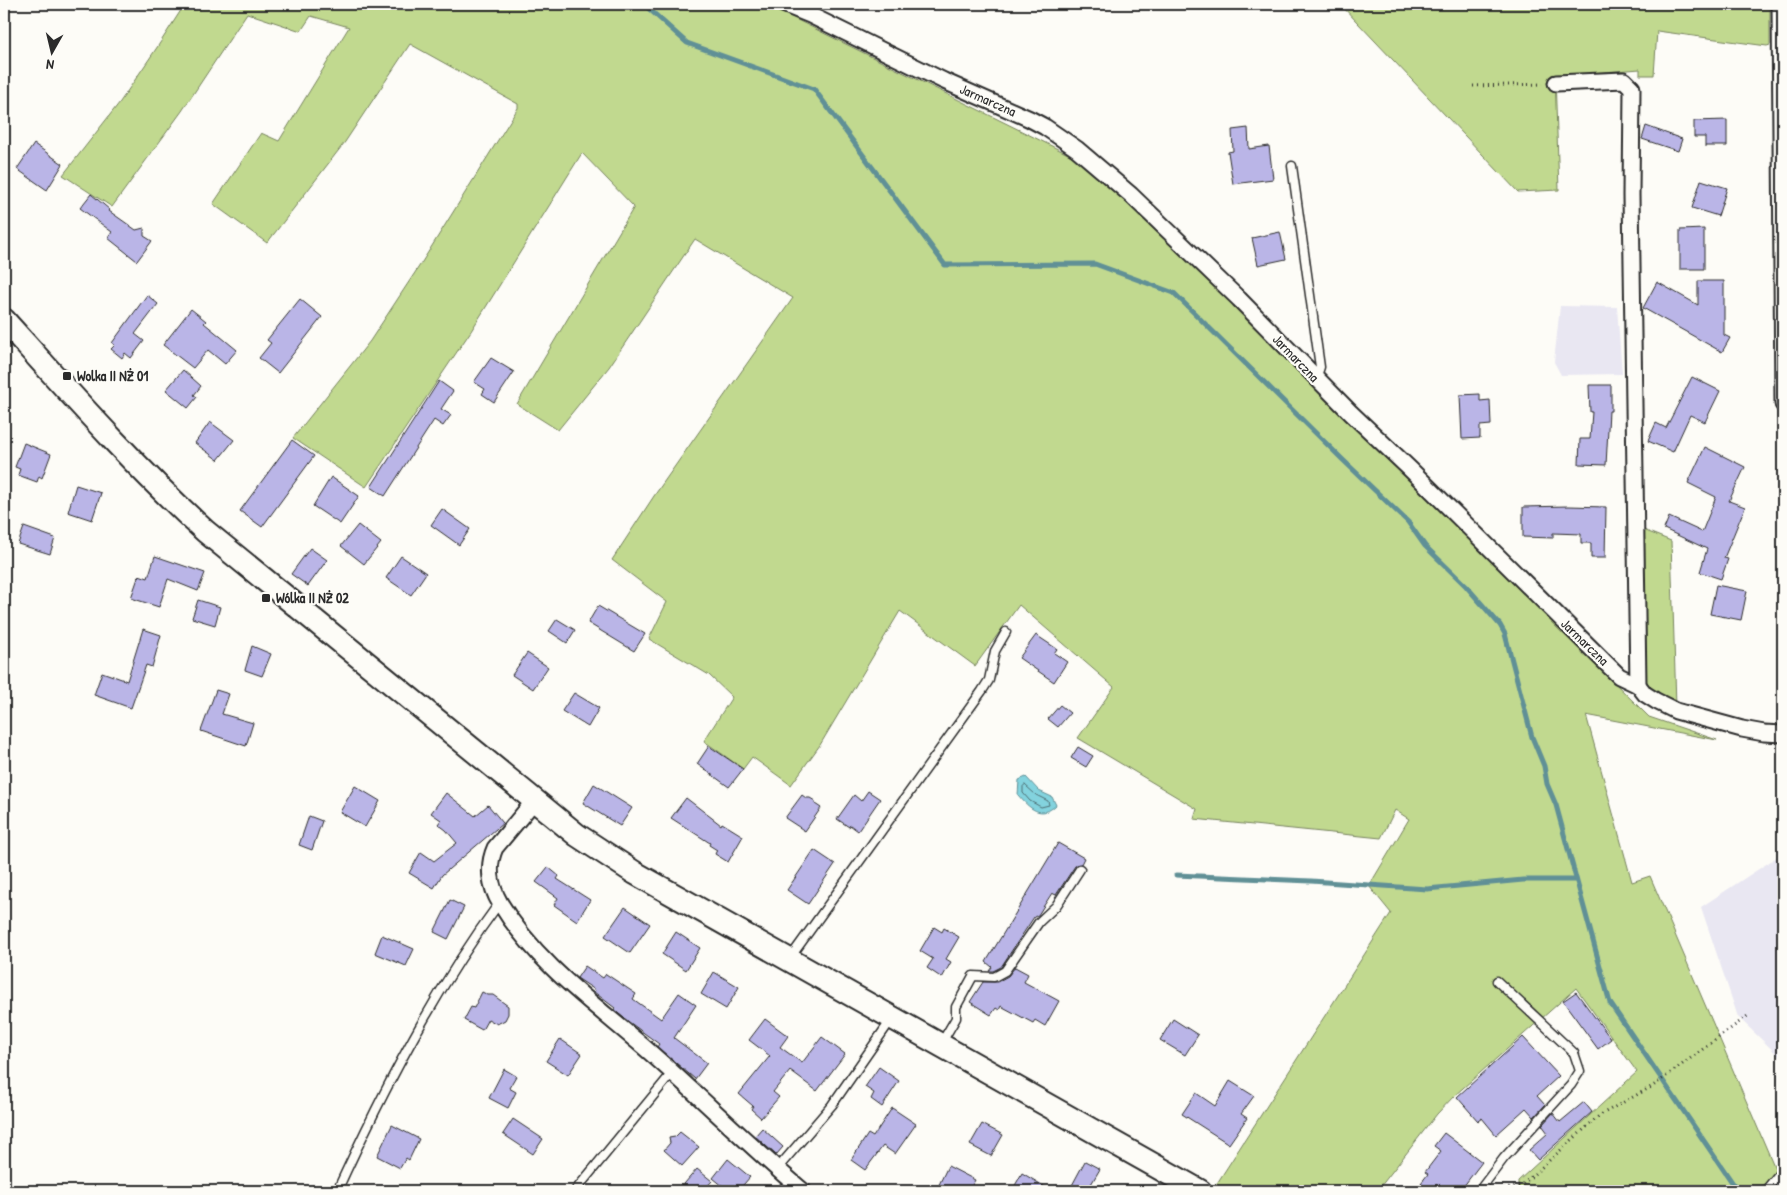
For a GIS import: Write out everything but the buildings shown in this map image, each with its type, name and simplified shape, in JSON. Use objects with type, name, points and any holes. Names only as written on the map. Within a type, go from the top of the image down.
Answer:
[{"type":"street","name":"Jarmarczna","points":[[783,4],[1030,119],[1077,149],[1131,195],[1240,299],[1315,376],[1619,676],[1638,684],[1645,694],[1656,702],[1676,711],[1734,727],[1764,733],[1783,734]]},
{"type":"street","points":[[1780,4],[1783,404]]},
{"type":"street","points":[[1556,83],[1624,80],[1632,88],[1631,195],[1638,684]]},
{"type":"street","points":[[4,320],[129,456],[199,525],[577,835],[620,864],[1200,1191]]},
{"type":"street","points":[[534,801],[492,854],[491,876],[500,902],[528,940],[557,973],[672,1073],[802,1191]]},
{"type":"lane","points":[[1292,166],[1320,367],[1315,376]]},
{"type":"lane","points":[[789,960],[982,691],[989,680],[995,650],[1006,632]]},
{"type":"lane","points":[[940,1045],[956,1018],[956,1007],[973,976],[994,977],[1005,971],[1039,922],[1056,906],[1080,869]]},
{"type":"lane","points":[[337,1191],[395,1072],[456,965],[500,902]]},
{"type":"lane","points":[[1479,1191],[1504,1158],[1571,1085],[1580,1071],[1574,1053],[1497,981]]},
{"type":"lane","points":[[776,1169],[832,1105],[892,1018]]},
{"type":"lane","points":[[575,1191],[672,1073]]},
{"type":"lane","points":[[1766,1191],[1783,1169]]},
{"type":"path","points":[[1473,86],[1556,83]]},
{"type":"path","points":[[1498,1191],[1523,1184],[1600,1114],[1653,1086],[1749,1015]]},
{"type":"path","points":[[1518,1186],[1537,1191]]},
{"type":"shaded area","points":[[1560,306],[1617,307],[1622,374],[1561,375],[1554,362]]},
{"type":"shaded area","points":[[1783,853],[1783,1060],[1738,1017],[1701,907]]},
{"type":"green space","points":[[185,4],[765,4],[1082,161],[1242,313],[1649,717],[1717,740],[1586,715],[1632,882],[1650,876],[1777,1173],[1762,1191],[1518,1191],[1518,1181],[1637,1072],[1576,988],[1454,1096],[1437,1114],[1377,1191],[1220,1191],[1214,1188],[1391,913],[1369,886],[1409,819],[1395,810],[1381,838],[1194,819],[1197,809],[1078,738],[1114,687],[1019,605],[975,666],[900,611],[820,745],[791,785],[752,757],[743,769],[704,741],[732,697],[709,675],[649,639],[667,602],[612,560],[654,496],[793,298],[695,239],[609,367],[558,430],[517,404],[634,207],[582,153],[471,331],[366,487],[293,438],[370,341],[422,262],[518,108],[518,104],[410,44],[345,142],[267,243],[213,204],[261,133],[279,141],[349,27],[311,16],[301,31],[247,13],[182,111],[112,207],[63,175],[120,102]]},
{"type":"green space","points":[[1340,4],[1770,4],[1770,45],[1657,31],[1654,75],[1640,75],[1640,69],[1555,76],[1559,190],[1518,192]]},
{"type":"green space","points":[[1641,529],[1671,541],[1676,706],[1646,687]]},
{"type":"water","points":[[1026,777],[1039,791],[1052,797],[1056,805],[1045,812],[1040,812],[1026,804],[1018,795],[1019,780]]},
{"type":"waterway","points":[[647,4],[648,8],[687,43],[814,89],[945,265],[1095,264],[1174,293],[1408,522],[1425,546],[1466,586],[1500,625],[1505,634],[1532,737],[1544,766],[1547,784],[1556,805],[1610,1003],[1738,1191]]},
{"type":"waterway","points":[[1176,875],[1311,881],[1427,889],[1523,880],[1576,880]]},
{"type":"place","name":"Wolka II NŻ 01","points":[[67,376]]},
{"type":"place","name":"Wólka II NŻ 02","points":[[266,598]]}]
